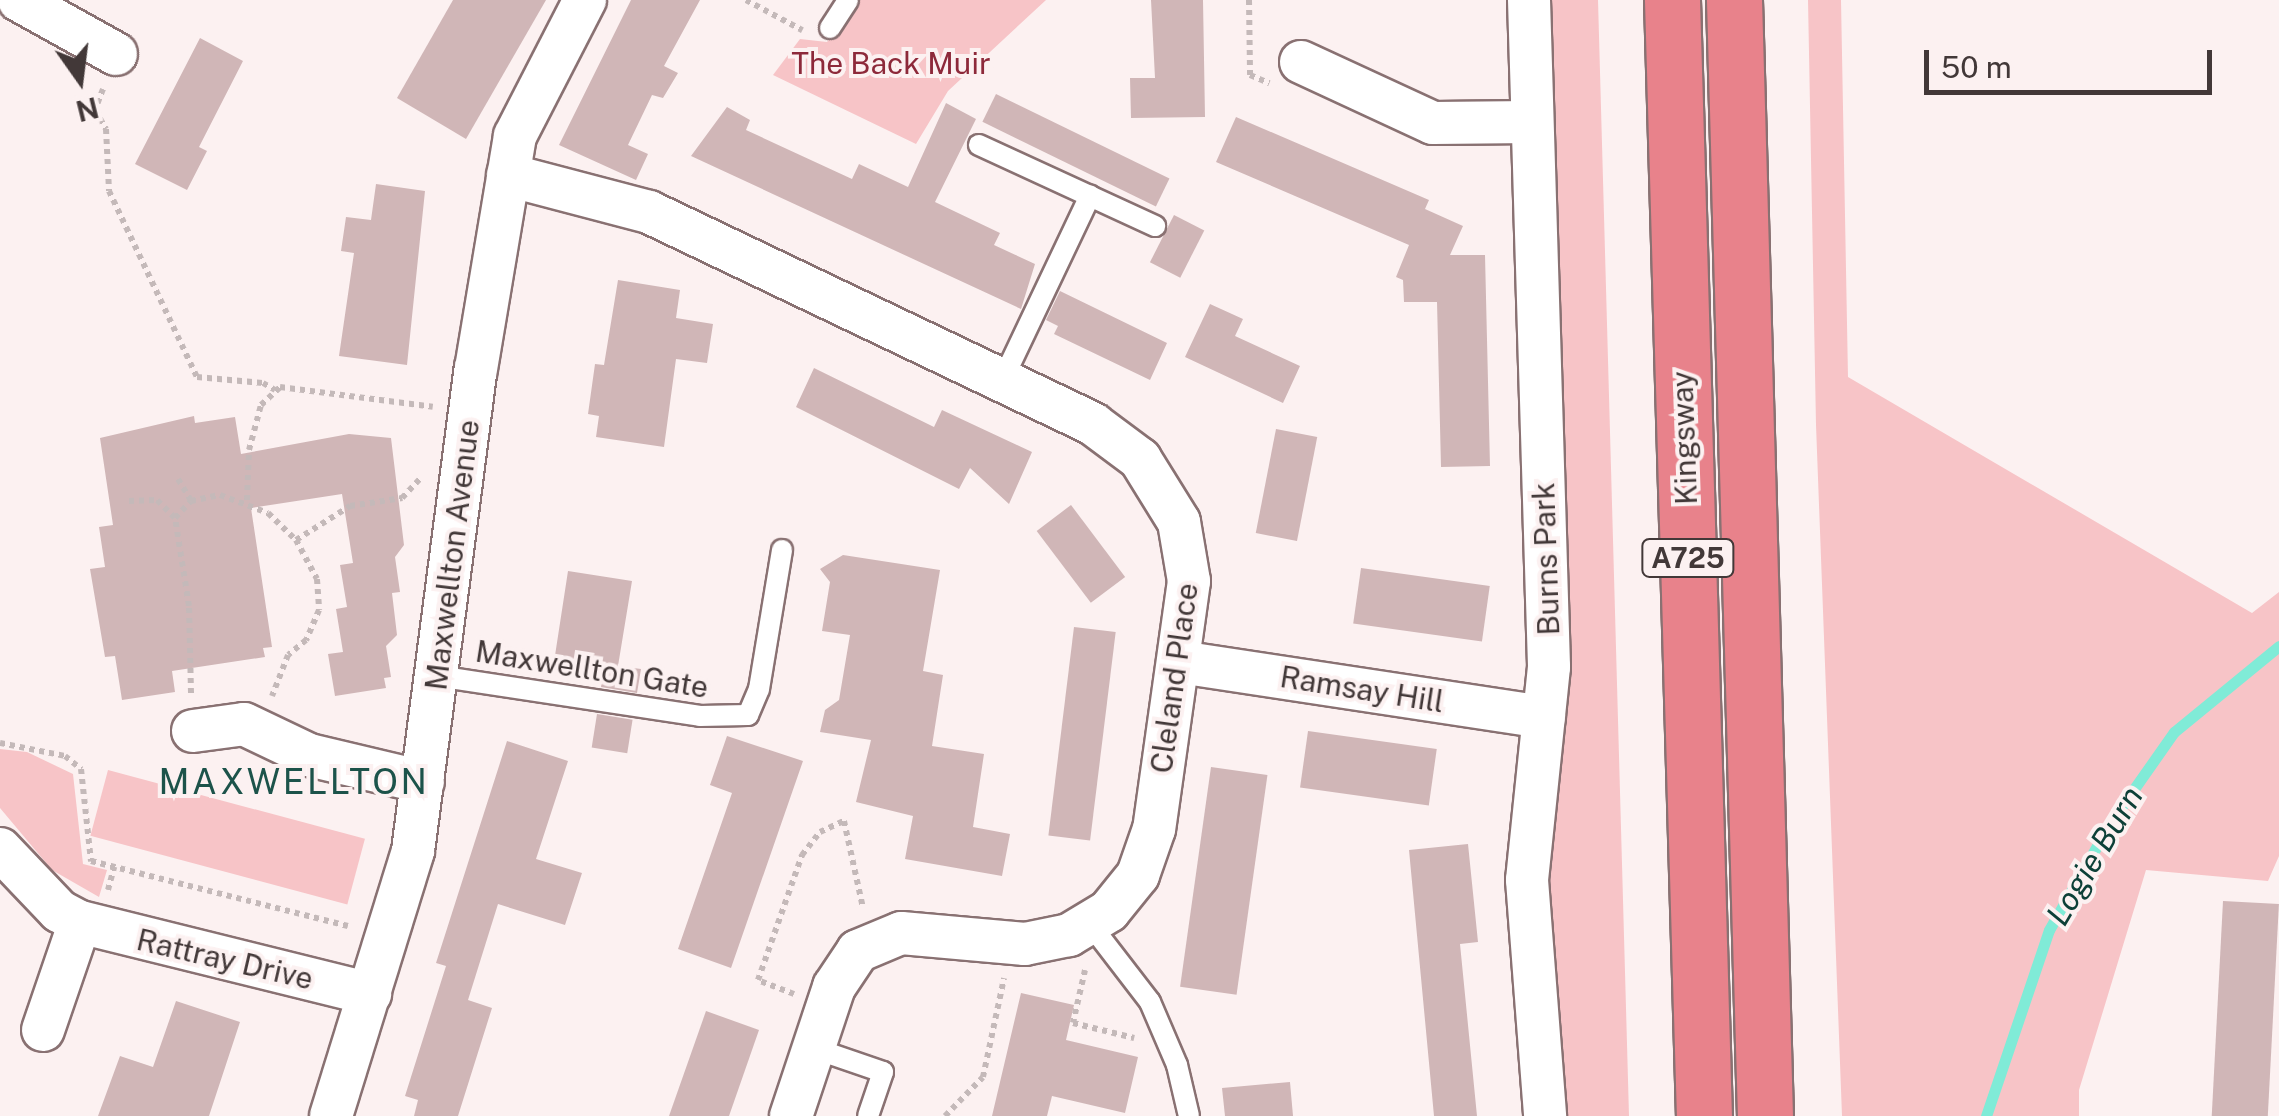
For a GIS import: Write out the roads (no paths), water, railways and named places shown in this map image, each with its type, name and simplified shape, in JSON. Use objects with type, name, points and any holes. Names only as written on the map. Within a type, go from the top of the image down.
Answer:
[{"type":"highway","name":"Kingsway","points":[[1672,0],[1704,1116]]},
{"type":"highway","name":"Kingsway","points":[[1734,0],[1765,1116]]},
{"type":"street","points":[[19,0],[116,54]]},
{"type":"street","name":"Maxwellton Avenue","points":[[332,1116],[352,989],[405,888],[508,175],[522,114],[585,0]]},
{"type":"street","name":"Burns Park","points":[[1529,0],[1549,667],[1527,880],[1545,1116]]},
{"type":"street","points":[[1294,77],[1433,123],[1532,122]]},
{"type":"street","name":"Cleland Place","points":[[508,175],[649,212],[1003,379],[1118,439],[1170,503],[1189,561],[1179,662],[1147,854],[1125,894],[1090,924],[1046,940],[1012,943],[923,932],[871,944],[844,968],[813,1048]]},
{"type":"street","name":"Ramsay Hill","points":[[1179,662],[1544,717]]},
{"type":"street","points":[[193,731],[244,724],[309,754],[423,782]]},
{"type":"street","name":"Rattray Drive","points":[[0,849],[59,911],[80,922],[352,989]]},
{"type":"street","points":[[43,1030],[80,922]]},
{"type":"street","points":[[790,1116],[813,1048]]},
{"type":"lane","points":[[830,28],[848,0]]},
{"type":"lane","points":[[978,145],[1154,226]]},
{"type":"lane","points":[[1003,379],[1090,196]]},
{"type":"lane","name":"Maxwellton Gate","points":[[437,676],[700,716],[748,715],[760,689],[782,550]]},
{"type":"lane","points":[[1090,924],[1150,1002],[1170,1046],[1188,1116]]},
{"type":"lane","points":[[813,1048],[882,1072],[868,1116]]},
{"type":"waterway","name":"Logie Burn","points":[[1986,1116],[2049,930],[2110,823],[2174,732],[2279,646]]},
{"type":"district","name":"MAXWELLTON","points":[[294,782]]},
{"type":"park label","name":"The Back Muir","points":[[891,63]]}]
